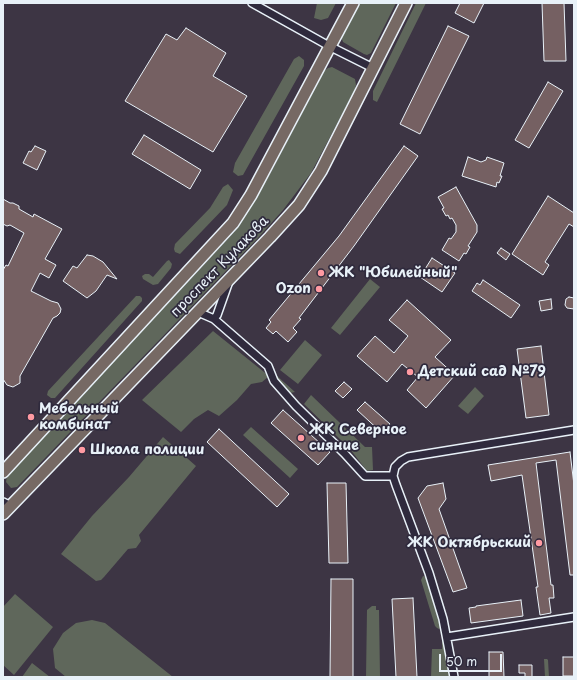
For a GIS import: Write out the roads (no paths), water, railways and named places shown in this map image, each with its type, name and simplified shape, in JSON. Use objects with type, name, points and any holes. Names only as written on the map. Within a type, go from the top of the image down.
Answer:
[{"type":"main road","name":"проспект Кулакова","points":[[3,472],[233,223],[251,195],[353,3]]},
{"type":"main road","name":"проспект Кулакова","points":[[3,514],[7,504],[198,312],[270,237],[299,204],[322,171],[406,3]]},
{"type":"street","points":[[252,3],[329,46],[373,68]]},
{"type":"street","points":[[214,319],[217,315],[230,279]]},
{"type":"street","points":[[198,312],[214,319],[268,366],[274,381],[365,476],[393,476]]},
{"type":"street","points":[[454,677],[443,619],[429,573],[393,476],[396,467],[401,460],[408,457],[574,430]]},
{"type":"street","points":[[447,637],[574,617]]},
{"type":"place","name":"ЖК \"Юбилейный\"","points":[[321,273]]},
{"type":"place","name":"Ozon","points":[[319,289]]},
{"type":"place","name":"Детский сад №79","points":[[410,372]]},
{"type":"place","name":"Мебельный комбинат","points":[[31,417]]},
{"type":"place","name":"ЖК Северное сияние","points":[[301,438]]},
{"type":"place","name":"Школа полиции","points":[[82,450]]},
{"type":"place","name":"ЖК Октябрьский","points":[[539,543]]}]
